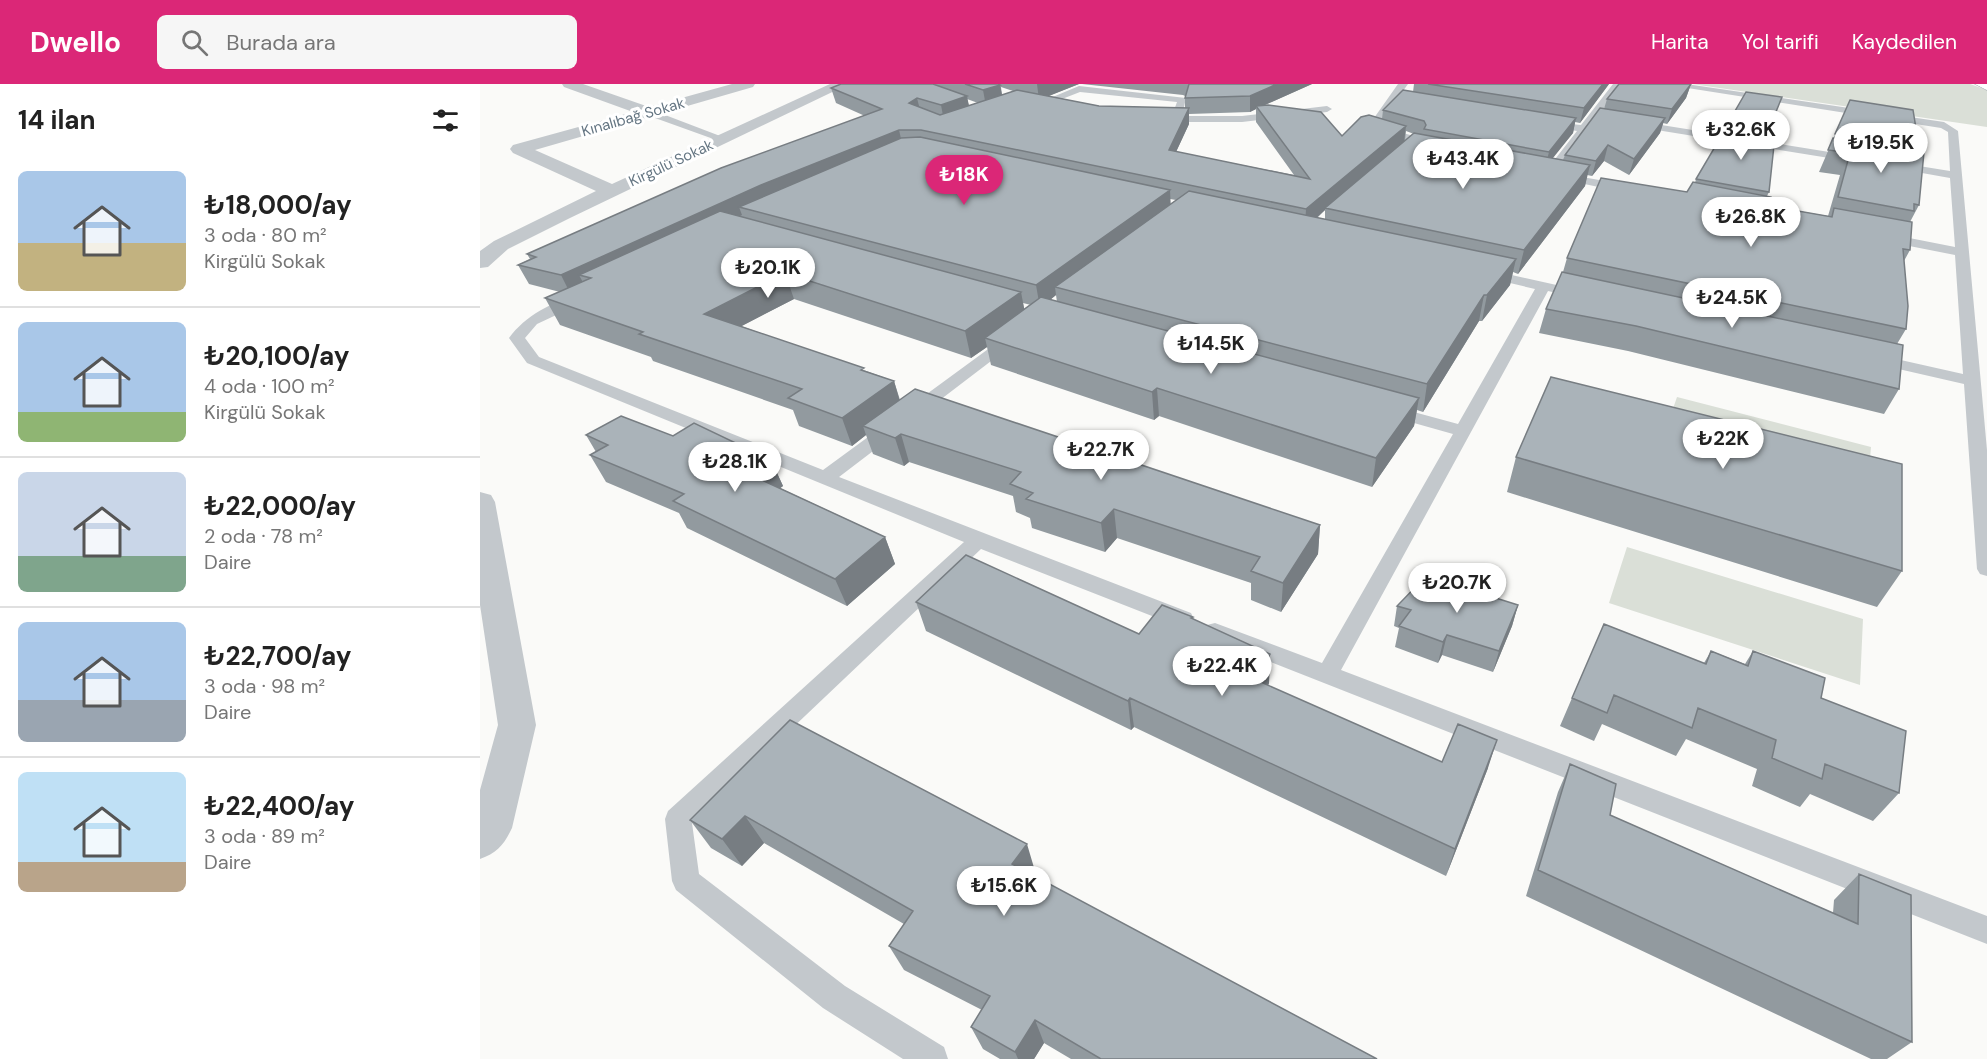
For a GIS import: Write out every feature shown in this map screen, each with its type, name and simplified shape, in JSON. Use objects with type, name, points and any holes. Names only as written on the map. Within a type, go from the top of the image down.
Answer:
[{"type":"highway","points":[[1982,84],[1987,86]]},
{"type":"street","points":[[569,84],[648,112]]},
{"type":"street","points":[[588,91],[613,84]]},
{"type":"street","name":"Kınalıbağ Sokak","points":[[611,191],[519,149],[748,84]]},
{"type":"street","name":"Kirgülü Sokak","points":[[480,262],[501,245],[611,191],[842,84]]},
{"type":"street","points":[[480,502],[517,725],[491,828],[480,840]]},
{"type":"lane","points":[[1618,84],[1584,129],[1544,173],[1643,192]]},
{"type":"lane","points":[[1667,84],[1944,125],[1953,131],[1960,252],[1973,381],[1987,569]]},
{"type":"lane","points":[[1041,104],[1079,89],[1183,100],[1176,119]]},
{"type":"lane","points":[[1390,163],[1416,140],[1372,128],[1400,94]]},
{"type":"lane","points":[[1030,102],[1058,108]]},
{"type":"lane","points":[[1152,118],[1242,119],[1327,109]]},
{"type":"lane","points":[[648,112],[723,139]]},
{"type":"lane","points":[[1593,117],[1862,160]]},
{"type":"lane","points":[[1539,122],[1584,129]]},
{"type":"lane","points":[[1408,147],[1430,152]]},
{"type":"lane","points":[[1885,164],[1955,175]]},
{"type":"lane","points":[[1866,234],[1960,252]]},
{"type":"lane","points":[[1473,270],[1602,299]]},
{"type":"lane","points":[[1327,674],[1544,286]]},
{"type":"lane","points":[[594,292],[532,321],[517,338],[533,360],[978,540],[1987,930]]},
{"type":"lane","points":[[824,479],[1024,329]]},
{"type":"lane","points":[[1857,355],[1973,381]]},
{"type":"lane","points":[[1372,406],[1463,431]]},
{"type":"lane","points":[[932,1059],[834,997],[686,881],[678,819],[978,540]]},
{"type":"shaded area","points":[[1692,84],[1970,84],[1987,90],[1987,127]]},
{"type":"shaded area","points":[[1677,397],[1871,447],[1867,494],[1663,438]]},
{"type":"shaded area","points":[[1627,547],[1863,619],[1860,685],[1609,603]]},
{"type":"building","points":[[841,84],[933,84],[967,96],[941,105],[917,98],[909,103],[940,115],[1017,90],[1099,106],[1189,108],[1169,150],[1310,179],[1256,106],[1268,105],[1321,112],[1342,136],[1361,117],[1369,115],[1406,126],[1306,209],[921,130],[899,130],[761,185],[561,275],[518,265],[536,257],[527,254],[721,168],[882,109],[831,88]]},
{"type":"building","points":[[965,84],[998,84],[1000,85],[983,90]]},
{"type":"building","points":[[1189,84],[1277,84],[1250,96],[1185,98]]},
{"type":"building","points":[[1428,84],[1603,84],[1584,108]]},
{"type":"building","points":[[1619,84],[1691,84],[1672,109],[1607,99]]},
{"type":"building","points":[[1403,90],[1576,118],[1549,152],[1424,129],[1426,125],[1424,121],[1383,110]]},
{"type":"building","points":[[1746,92],[1782,97],[1771,124],[1731,118]]},
{"type":"building","points":[[1850,100],[1913,110],[1919,147],[1835,134]]},
{"type":"building","points":[[1600,108],[1665,118],[1634,159],[1608,145],[1596,161],[1565,155]]},
{"type":"building","points":[[1726,128],[1775,136],[1769,192],[1696,179]]},
{"type":"building","points":[[1414,133],[1590,165],[1524,250],[1325,208]]},
{"type":"building","points":[[920,137],[1170,190],[1036,285],[739,207],[901,138]]},
{"type":"building","points":[[1833,138],[1924,152],[1919,205],[1914,204],[1914,211],[1838,197],[1850,153],[1828,150]]},
{"type":"building","points":[[1601,178],[1687,192],[1693,182],[1771,197],[1770,206],[1832,217],[1834,208],[1912,222],[1910,250],[1903,249],[1908,306],[1906,329],[1567,258]]},
{"type":"building","points":[[1189,191],[1516,259],[1487,295],[1484,295],[1427,384],[1055,287]]},
{"type":"building","points":[[720,211],[1021,292],[965,331],[785,273],[704,314],[864,368],[861,370],[894,381],[842,418],[788,398],[802,389],[639,334],[643,332],[545,298],[591,278],[579,275]]},
{"type":"building","points":[[1562,272],[1903,345],[1899,389],[1636,326],[1546,309]]},
{"type":"building","points":[[1041,297],[1419,398],[1376,458],[1157,388],[1152,392],[985,338]]},
{"type":"building","points":[[1551,377],[1902,464],[1902,571],[1516,457]]},
{"type":"building","points":[[915,389],[1320,525],[1283,583],[1251,571],[1260,557],[1114,509],[1101,523],[1026,499],[1033,493],[1010,484],[1021,472],[901,434],[895,438],[863,426]]},
{"type":"building","points":[[621,416],[673,436],[694,423],[771,460],[751,475],[885,537],[835,579],[673,501],[684,494],[590,455],[608,445],[586,435]]},
{"type":"building","points":[[966,555],[1139,634],[1162,605],[1193,617],[1191,618],[1270,654],[1256,680],[1442,762],[1458,724],[1497,740],[1455,849],[1130,698],[1128,701],[916,602]]},
{"type":"building","points":[[1426,576],[1518,605],[1499,651],[1447,635],[1443,642],[1399,626],[1411,610],[1397,606]]},
{"type":"building","points":[[1604,624],[1706,664],[1711,651],[1748,666],[1753,651],[1825,678],[1821,698],[1906,731],[1899,793],[1825,764],[1822,779],[1772,758],[1776,740],[1698,708],[1692,728],[1614,695],[1607,713],[1572,698]]},
{"type":"building","points":[[790,720],[1027,844],[1012,864],[1377,1059],[1101,1059],[1035,1020],[1015,1052],[971,1027],[990,996],[889,946],[913,911],[745,816],[722,839],[690,820]]},
{"type":"building","points":[[1570,764],[1616,784],[1610,815],[1858,924],[1859,874],[1911,895],[1912,1042],[1538,870]]}]
